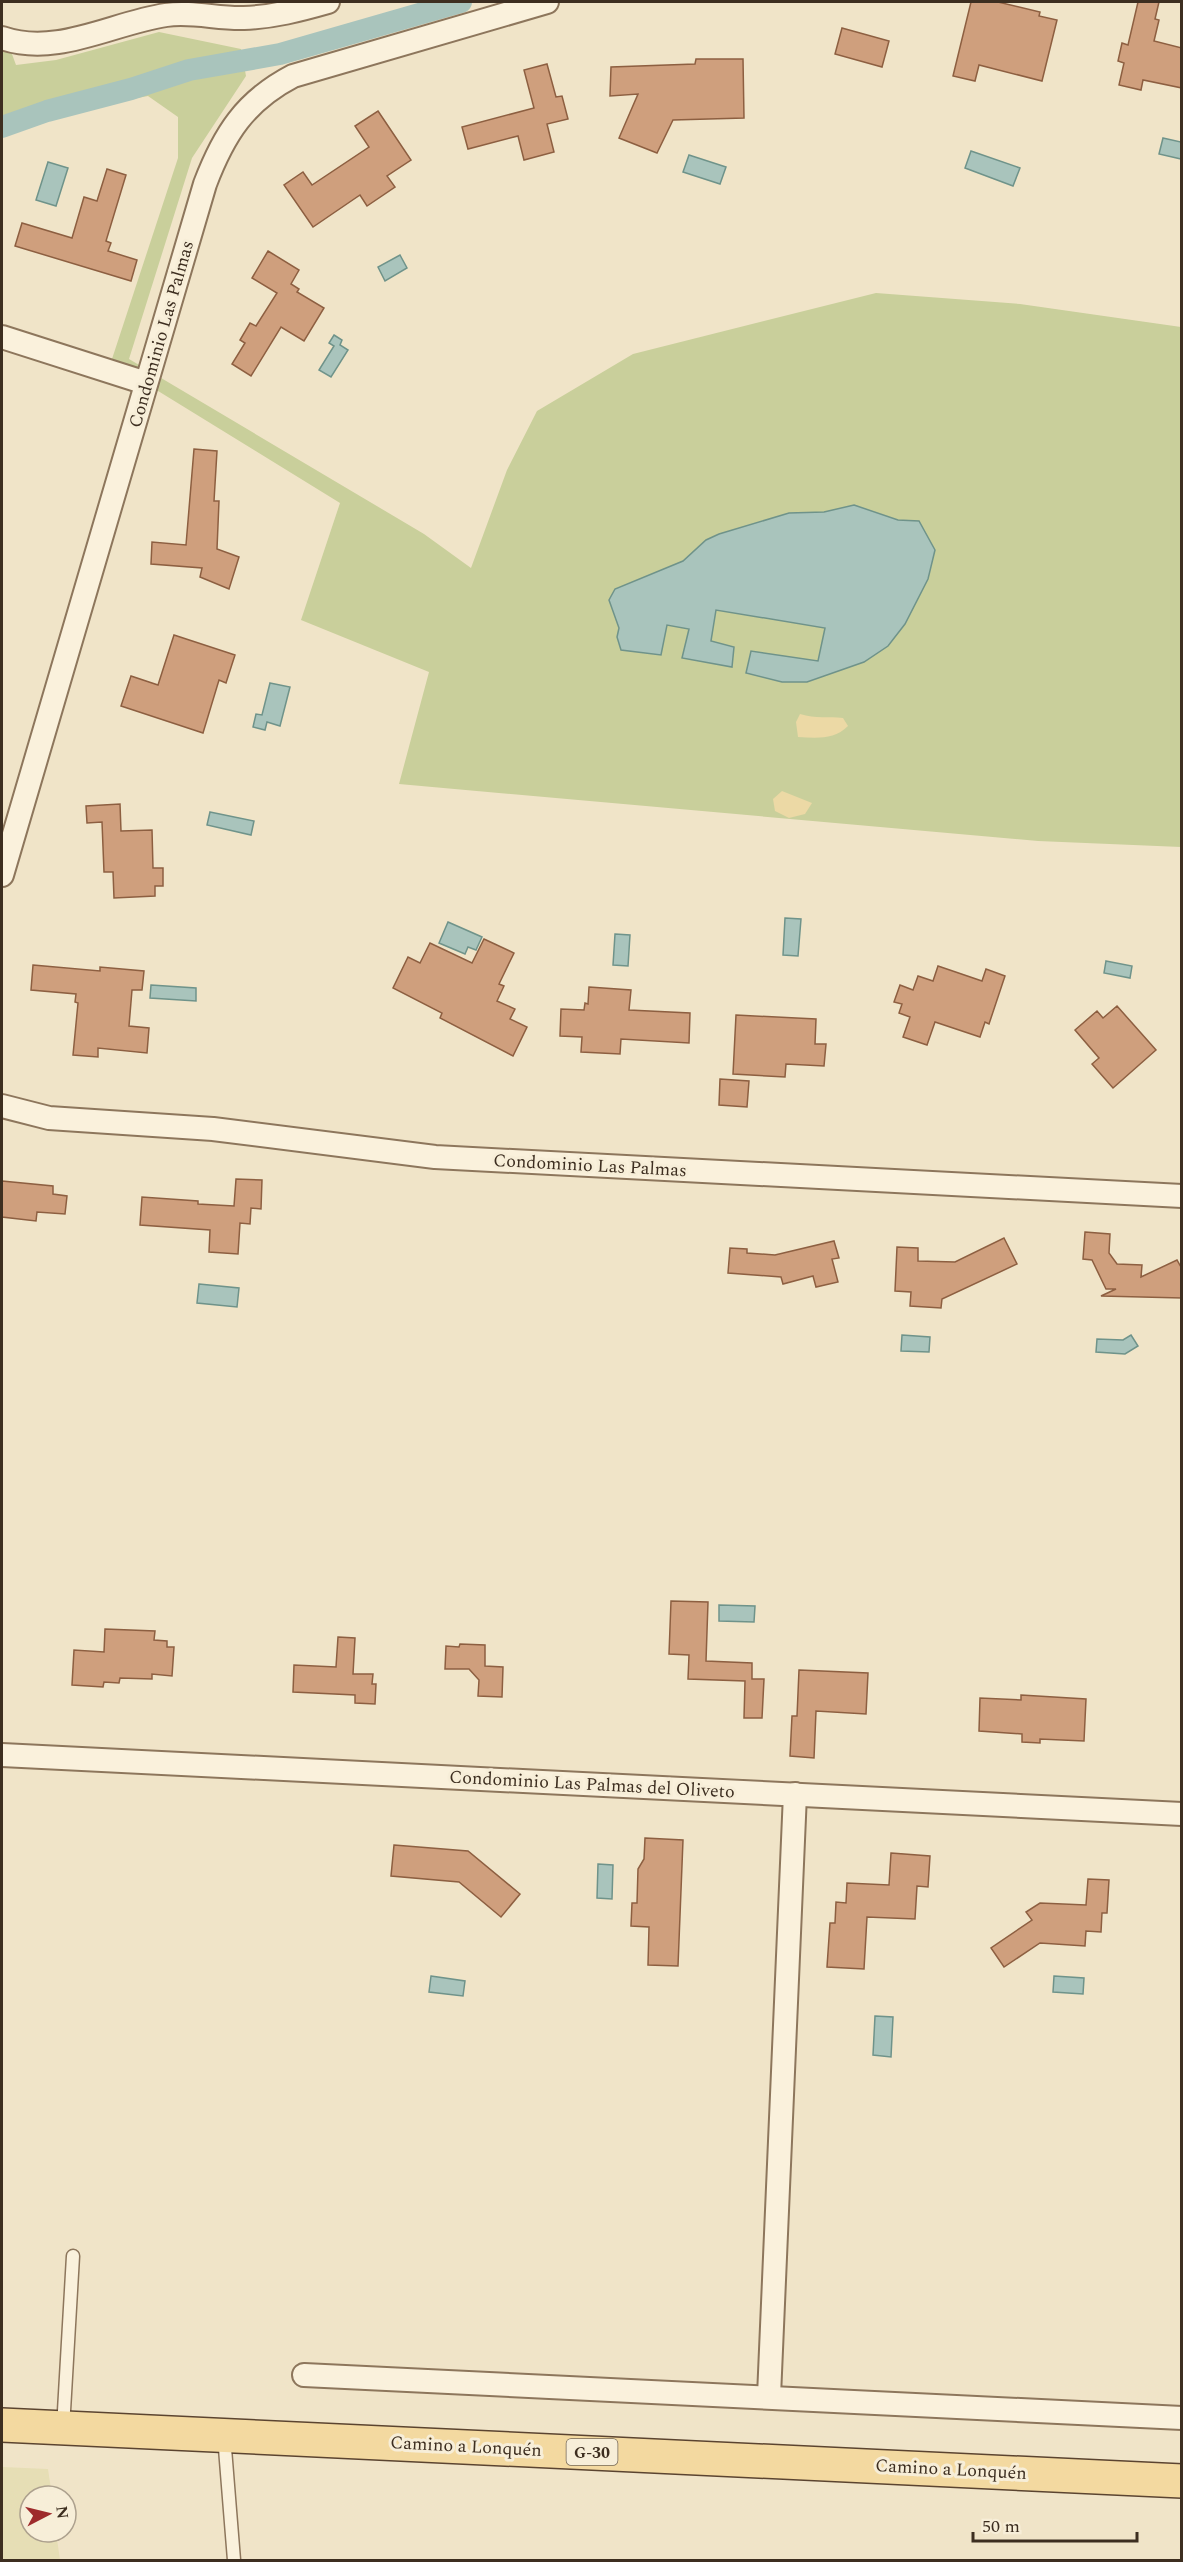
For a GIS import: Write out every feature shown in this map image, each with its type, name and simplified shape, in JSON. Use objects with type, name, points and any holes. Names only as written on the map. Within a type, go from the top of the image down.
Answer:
[{"type":"main road","name":"Camino a Lonquén","points":[[2,2425],[1182,2481]]},
{"type":"street","points":[[2,38],[28,44],[47,44],[167,15],[244,18],[289,13],[328,2]]},
{"type":"street","name":"Condominio Las Palmas","points":[[2,876],[209,174],[227,135],[252,104],[276,85],[315,69],[547,2]]},
{"type":"street","points":[[2,337],[146,383]]},
{"type":"street","name":"Condominio Las Palmas","points":[[2,1106],[49,1118],[213,1129],[435,1157],[1182,1196]]},
{"type":"street","name":"Condominio Las Palmas del Oliveto","points":[[2,1755],[1182,1814]]},
{"type":"street","points":[[769,2396],[795,1794]]},
{"type":"street","points":[[304,2375],[1182,2418]]},
{"type":"lane","points":[[63,2428],[72,2256]]},
{"type":"lane","points":[[224,2435],[234,2560]]},
{"type":"shaded area","points":[[2,2467],[48,2469],[50,2484],[18,2484],[18,2544],[58,2544],[60,2560],[2,2560]]},
{"type":"green space","points":[[2,27],[16,65],[56,60],[159,32],[241,49],[246,76],[192,158],[129,359],[424,534],[471,568],[507,470],[537,411],[633,354],[876,293],[1020,304],[1181,327],[1181,847],[1038,841],[399,784],[429,672],[301,620],[340,503],[111,362],[178,158],[178,117],[148,96],[2,124]]},
{"type":"sand","points":[[800,714],[843,718],[848,726],[831,736],[798,737],[796,722]]},
{"type":"sand","points":[[782,791],[812,803],[805,814],[789,818],[775,811],[773,799]]},
{"type":"water","points":[[1163,138],[1181,142],[1181,159],[1159,154]]},
{"type":"water","points":[[971,151],[1020,168],[1013,186],[965,168]]},
{"type":"water","points":[[689,155],[726,167],[720,184],[683,172]]},
{"type":"water","points":[[48,162],[68,168],[56,206],[36,200]]},
{"type":"water","points":[[400,255],[407,268],[385,281],[378,267]]},
{"type":"water","points":[[334,335],[342,340],[340,345],[348,350],[331,377],[319,370],[334,346],[329,343]]},
{"type":"water","points":[[854,505],[898,520],[919,521],[935,550],[928,579],[905,624],[888,646],[864,662],[807,682],[782,682],[746,673],[751,651],[818,661],[825,628],[716,610],[711,641],[734,647],[732,667],[682,658],[689,629],[667,625],[661,655],[621,650],[617,637],[619,628],[609,600],[615,589],[683,561],[706,540],[719,534],[789,513],[824,512]]},
{"type":"water","points":[[270,683],[290,687],[280,726],[267,722],[265,730],[253,727],[256,714],[262,715]]},
{"type":"water","points":[[210,812],[254,821],[251,835],[207,825]]},
{"type":"water","points":[[785,918],[801,919],[798,956],[783,955]]},
{"type":"water","points":[[448,922],[482,937],[476,950],[468,947],[465,954],[439,943]]},
{"type":"water","points":[[615,934],[630,935],[628,966],[613,965]]},
{"type":"water","points":[[1106,961],[1132,966],[1130,978],[1104,973]]},
{"type":"water","points":[[151,985],[196,988],[196,1001],[150,998]]},
{"type":"water","points":[[199,1284],[239,1288],[237,1307],[197,1303]]},
{"type":"water","points":[[902,1335],[930,1337],[929,1352],[901,1351]]},
{"type":"water","points":[[1131,1335],[1138,1346],[1125,1354],[1096,1352],[1097,1339],[1123,1340]]},
{"type":"water","points":[[719,1605],[755,1606],[754,1622],[719,1621]]},
{"type":"water","points":[[598,1864],[613,1865],[612,1899],[597,1898]]},
{"type":"water","points":[[431,1976],[465,1981],[463,1996],[429,1992]]},
{"type":"water","points":[[1054,1976],[1084,1978],[1083,1994],[1053,1992]]},
{"type":"water","points":[[875,2016],[893,2017],[891,2057],[873,2055]]},
{"type":"building","points":[[971,2],[998,2],[1040,12],[1039,16],[1057,20],[1042,81],[979,65],[975,81],[953,76]]},
{"type":"building","points":[[1138,2],[1159,2],[1155,19],[1159,20],[1154,41],[1182,48],[1182,88],[1143,80],[1141,90],[1119,85],[1124,63],[1118,61],[1122,43],[1128,45]]},
{"type":"building","points":[[842,28],[889,41],[882,67],[835,54]]},
{"type":"building","points":[[696,59],[743,59],[744,118],[673,120],[657,153],[619,138],[638,94],[610,96],[611,67],[695,64]]},
{"type":"building","points":[[547,64],[556,97],[562,96],[568,119],[547,124],[554,152],[524,160],[518,136],[468,149],[462,127],[534,108],[524,70]]},
{"type":"building","points":[[378,111],[411,160],[387,176],[395,187],[367,206],[360,195],[313,227],[284,185],[303,172],[312,185],[369,147],[355,126]]},
{"type":"building","points":[[107,169],[126,175],[106,241],[111,243],[108,251],[137,260],[131,281],[15,246],[22,223],[72,238],[84,197],[97,201]]},
{"type":"building","points":[[268,251],[299,270],[291,284],[299,289],[297,292],[324,308],[304,341],[281,327],[251,376],[232,364],[245,343],[240,340],[250,323],[256,326],[277,293],[252,278]]},
{"type":"building","points":[[194,449],[217,451],[214,501],[219,501],[217,549],[239,557],[229,589],[200,577],[202,568],[151,564],[152,542],[186,545]]},
{"type":"building","points":[[174,635],[235,655],[226,683],[219,680],[203,733],[121,706],[131,676],[158,685]]},
{"type":"building","points":[[120,804],[121,831],[152,830],[153,868],[163,868],[163,886],[155,886],[155,896],[114,898],[113,872],[104,872],[102,822],[87,823],[86,806]]},
{"type":"building","points":[[484,939],[514,953],[499,984],[504,986],[497,1001],[515,1009],[510,1019],[527,1027],[513,1056],[440,1018],[442,1013],[393,988],[408,957],[420,963],[430,943],[472,963]]},
{"type":"building","points":[[33,965],[100,971],[100,967],[144,971],[142,990],[132,990],[129,1026],[149,1028],[147,1053],[98,1048],[98,1057],[73,1055],[78,1003],[75,1002],[76,994],[31,990]]},
{"type":"building","points":[[938,966],[982,981],[986,969],[1005,976],[989,1024],[985,1022],[980,1037],[935,1022],[927,1045],[903,1037],[910,1017],[899,1013],[902,1004],[894,1002],[900,985],[913,990],[918,976],[933,981]]},
{"type":"building","points":[[589,987],[631,990],[629,1010],[690,1013],[689,1043],[621,1039],[620,1054],[581,1052],[582,1037],[560,1036],[561,1009],[584,1010],[585,1003],[588,1004]]},
{"type":"building","points":[[1117,1006],[1156,1050],[1113,1088],[1092,1064],[1099,1058],[1075,1030],[1097,1011],[1103,1018]]},
{"type":"building","points":[[736,1015],[816,1019],[815,1044],[826,1044],[824,1066],[786,1064],[785,1077],[733,1074]]},
{"type":"building","points":[[720,1079],[749,1081],[747,1107],[719,1105]]},
{"type":"building","points":[[236,1179],[262,1180],[261,1209],[251,1208],[250,1224],[240,1223],[238,1254],[209,1252],[210,1230],[140,1225],[142,1197],[234,1206]]},
{"type":"building","points":[[2,1181],[53,1186],[53,1194],[67,1196],[65,1214],[37,1212],[36,1221],[2,1217]]},
{"type":"building","points":[[1085,1232],[1110,1234],[1109,1253],[1117,1264],[1142,1265],[1141,1277],[1177,1260],[1182,1269],[1182,1298],[1101,1296],[1116,1289],[1106,1289],[1092,1260],[1083,1259]]},
{"type":"building","points":[[1004,1238],[1017,1264],[942,1299],[941,1308],[910,1306],[911,1292],[895,1291],[897,1247],[918,1248],[918,1261],[955,1262]]},
{"type":"building","points":[[834,1241],[839,1258],[832,1259],[838,1282],[816,1287],[813,1276],[783,1284],[781,1277],[728,1273],[730,1248],[747,1249],[747,1253],[775,1255]]},
{"type":"building","points":[[671,1601],[708,1602],[706,1661],[752,1663],[752,1679],[764,1679],[762,1718],[744,1718],[745,1681],[688,1679],[689,1655],[669,1654]]},
{"type":"building","points":[[105,1629],[155,1631],[154,1640],[167,1641],[167,1647],[174,1647],[172,1676],[152,1674],[152,1679],[120,1678],[119,1683],[104,1682],[103,1687],[72,1685],[74,1650],[104,1652]]},
{"type":"building","points":[[338,1637],[355,1638],[353,1674],[373,1674],[372,1684],[376,1684],[375,1704],[355,1703],[355,1695],[293,1692],[294,1665],[336,1667]]},
{"type":"building","points":[[460,1644],[485,1645],[485,1666],[503,1667],[502,1697],[478,1696],[479,1680],[469,1669],[445,1669],[446,1646],[459,1647]]},
{"type":"building","points":[[799,1670],[868,1673],[866,1714],[816,1711],[814,1758],[790,1756],[792,1716],[797,1716]]},
{"type":"building","points":[[1021,1695],[1086,1699],[1084,1741],[1040,1739],[1040,1743],[1022,1742],[1022,1734],[979,1731],[980,1698],[1021,1700]]},
{"type":"building","points":[[645,1838],[683,1840],[678,1966],[648,1965],[649,1927],[631,1926],[632,1903],[637,1903],[638,1869],[644,1859]]},
{"type":"building","points":[[394,1845],[468,1851],[520,1894],[501,1917],[459,1882],[391,1876]]},
{"type":"building","points":[[891,1853],[930,1856],[928,1887],[917,1886],[915,1919],[867,1917],[864,1969],[827,1967],[830,1923],[835,1923],[836,1902],[846,1903],[847,1883],[889,1885]]},
{"type":"building","points":[[1088,1879],[1109,1880],[1107,1913],[1102,1913],[1101,1932],[1086,1931],[1085,1946],[1040,1943],[1004,1967],[991,1948],[1032,1920],[1026,1912],[1040,1903],[1086,1905]]},
{"type":"waterway","points":[[2,127],[47,111],[131,89],[189,70],[280,54],[461,2]]}]
